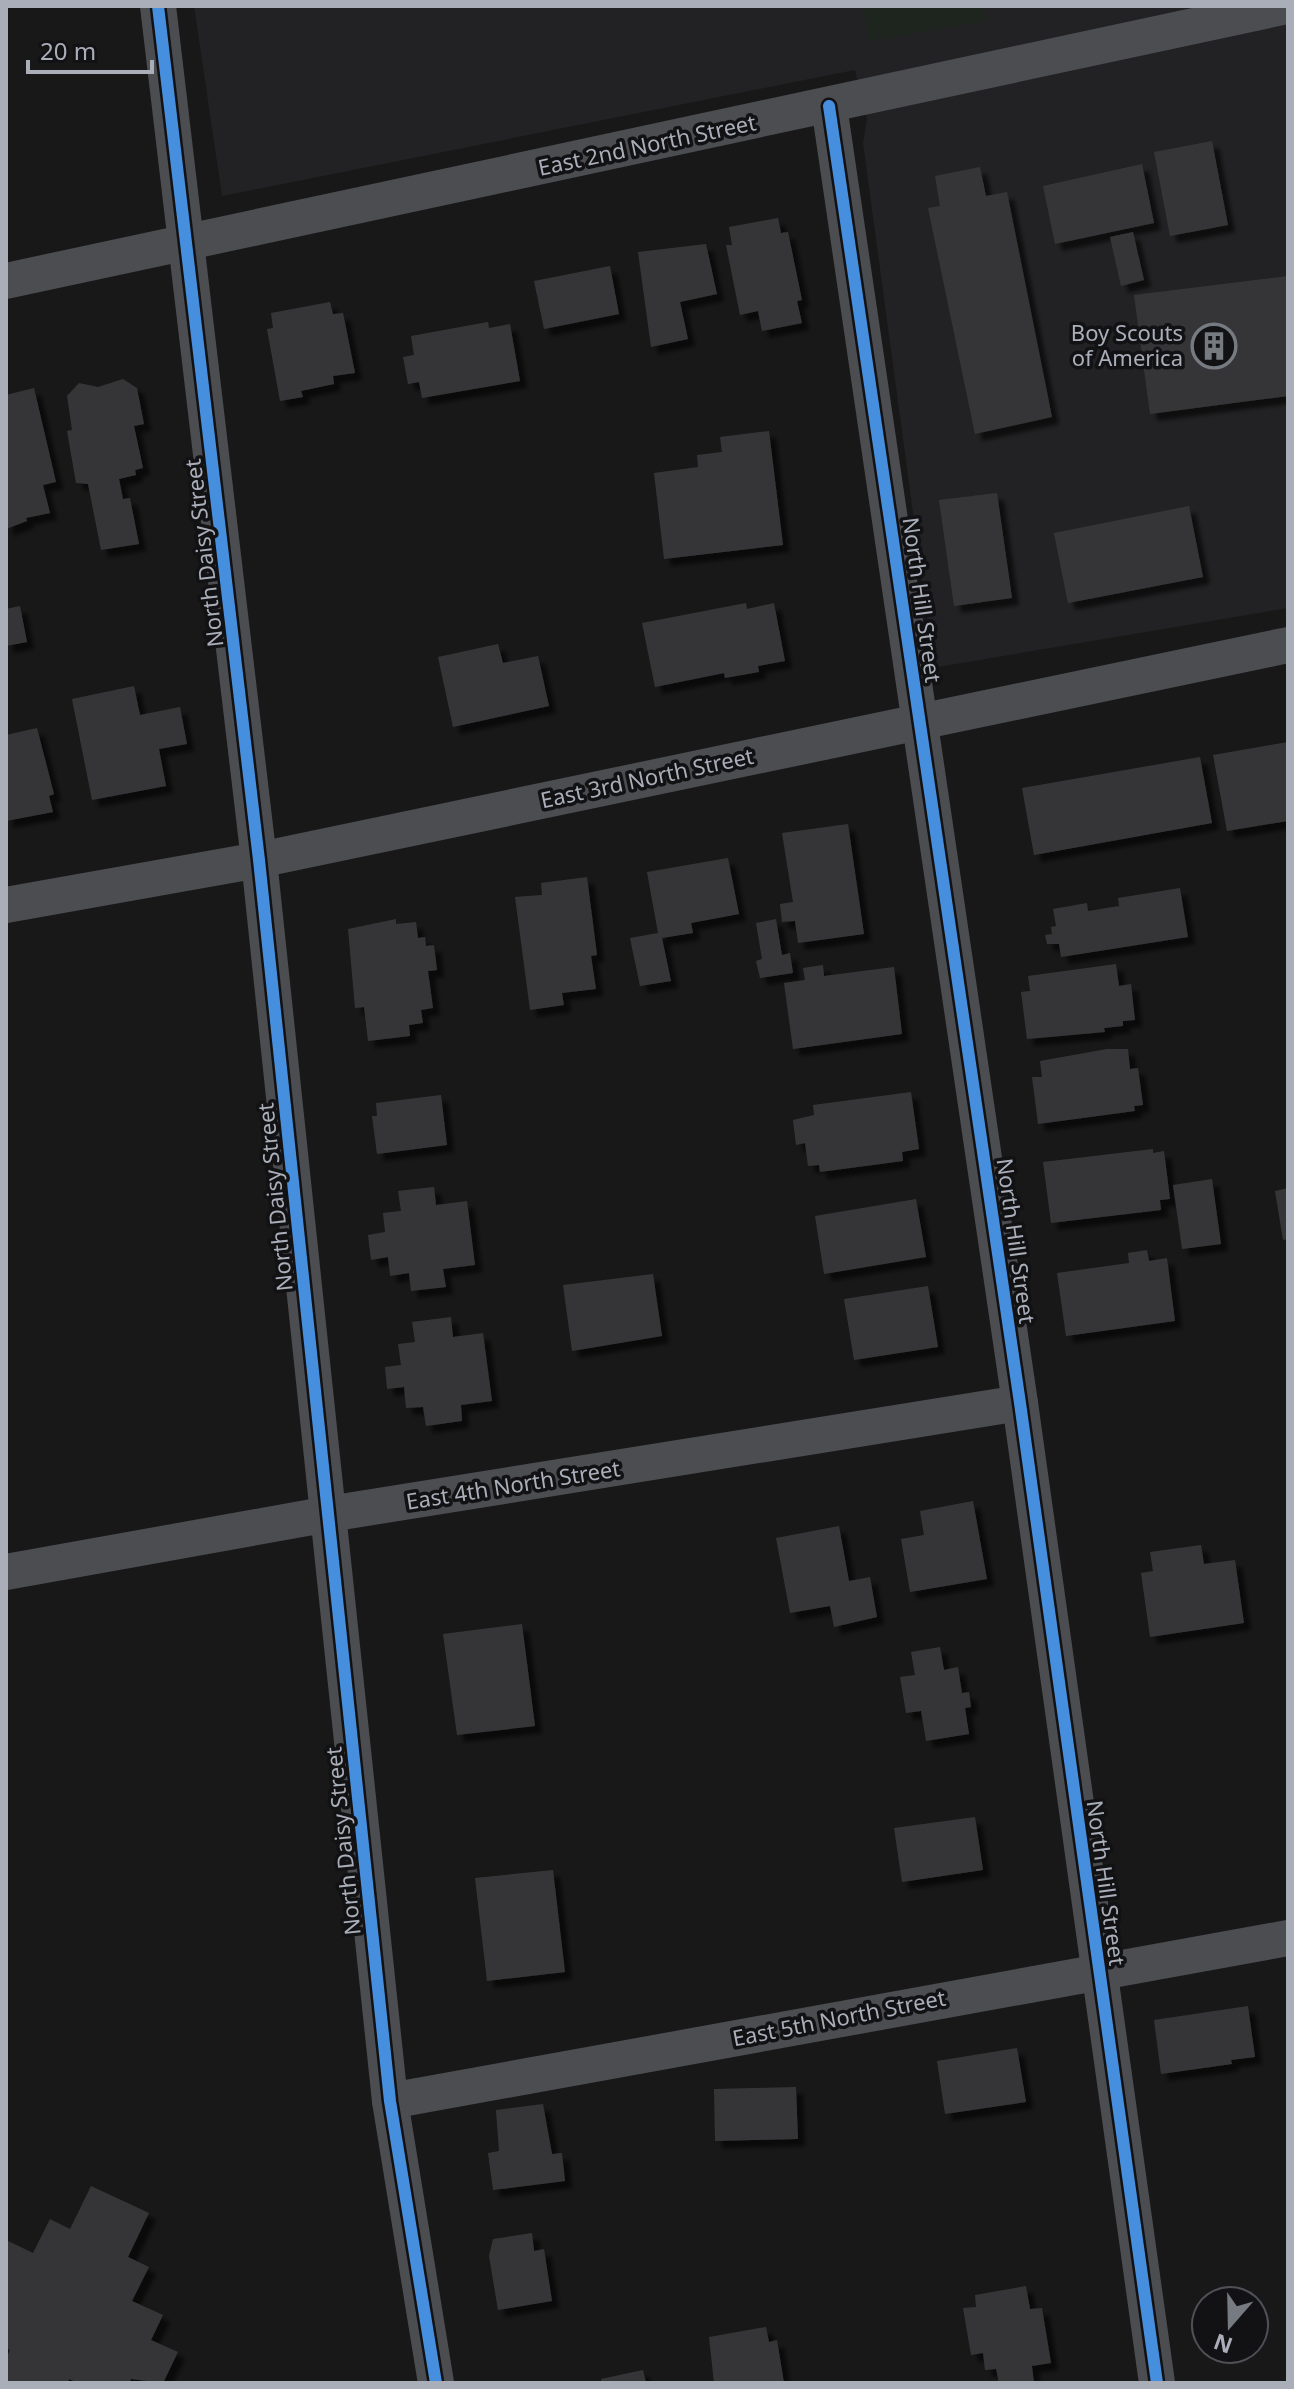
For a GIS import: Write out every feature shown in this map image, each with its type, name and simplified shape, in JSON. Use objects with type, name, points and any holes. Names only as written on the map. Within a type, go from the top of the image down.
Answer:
[{"type":"street","name":"North Daisy Street","points":[[158,6],[259,860],[390,2101],[436,2383]]},
{"type":"street","name":"East 2nd North Street","points":[[6,281],[1287,6]]},
{"type":"street","name":"North Hill Street","points":[[829,106],[1020,1403],[1157,2383]]},
{"type":"street","name":"East 3rd North Street","points":[[6,905],[259,860],[1288,645]]},
{"type":"street","name":"East 4th North Street","points":[[6,1572],[329,1514],[1020,1403]]},
{"type":"street","name":"East 5th North Street","points":[[390,2101],[1098,1970],[1288,1938]]},
{"type":"shaded area","points":[[194,6],[1288,6],[1288,608],[938,667],[931,646],[863,143],[867,119],[855,70],[222,196]]},
{"type":"shaded area","points":[[863,6],[984,6],[986,21],[869,41]]},
{"type":"building","points":[[1212,141],[1228,225],[1170,236],[1154,152]]},
{"type":"building","points":[[1142,164],[1154,223],[1055,244],[1043,186]]},
{"type":"building","points":[[980,167],[986,196],[1007,192],[1052,417],[975,434],[928,208],[940,206],[935,176]]},
{"type":"building","points":[[778,218],[781,233],[788,232],[802,300],[797,301],[802,323],[762,331],[758,311],[740,315],[726,245],[732,245],[729,227]]},
{"type":"building","points":[[1133,232],[1144,280],[1121,286],[1110,237]]},
{"type":"building","points":[[706,244],[717,294],[680,302],[688,339],[651,347],[638,252]]},
{"type":"building","points":[[610,266],[619,314],[544,329],[534,281]]},
{"type":"building","name":"Boy Scouts of America","points":[[1288,276],[1288,396],[1150,414],[1134,295]]},
{"type":"building","points":[[330,302],[333,314],[343,313],[355,373],[333,376],[334,384],[301,391],[303,397],[280,401],[267,329],[273,328],[271,313]]},
{"type":"building","points":[[488,322],[489,328],[510,324],[520,381],[422,398],[419,382],[408,384],[403,357],[414,355],[411,336]]},
{"type":"building","points":[[123,379],[137,388],[144,424],[134,426],[143,468],[135,470],[136,475],[119,479],[123,499],[130,498],[139,544],[101,550],[88,484],[76,483],[67,431],[72,430],[67,396],[79,383],[98,387]]},
{"type":"building","points":[[34,388],[56,482],[43,485],[50,513],[26,518],[27,521],[6,529],[6,395]]},
{"type":"building","points":[[769,431],[783,545],[664,559],[654,473],[698,467],[697,455],[722,452],[720,437]]},
{"type":"building","points":[[997,493],[1012,598],[954,606],[939,500]]},
{"type":"building","points":[[1189,506],[1203,577],[1068,603],[1054,533]]},
{"type":"building","points":[[746,603],[747,609],[774,603],[785,661],[758,666],[759,672],[725,678],[724,673],[655,687],[642,623]]},
{"type":"building","points":[[20,606],[27,642],[6,646],[6,609]]},
{"type":"building","points":[[498,644],[503,663],[538,656],[549,706],[453,727],[438,657]]},
{"type":"building","points":[[134,686],[140,715],[180,707],[187,744],[159,749],[166,786],[92,800],[72,699]]},
{"type":"building","points":[[37,728],[54,794],[49,796],[53,812],[6,821],[6,735]]},
{"type":"building","points":[[1288,742],[1288,821],[1227,831],[1213,755]]},
{"type":"building","points":[[1200,757],[1212,823],[1034,855],[1022,788]]},
{"type":"building","points":[[848,824],[864,934],[798,943],[795,921],[782,922],[780,904],[793,902],[782,833]]},
{"type":"building","points":[[728,858],[739,914],[691,923],[693,933],[662,938],[671,981],[640,986],[630,938],[658,933],[647,872]]},
{"type":"building","points":[[587,877],[597,955],[591,956],[596,989],[562,993],[564,1005],[530,1010],[515,897],[542,895],[541,883]]},
{"type":"building","points":[[1180,888],[1188,937],[1061,957],[1059,944],[1047,944],[1045,935],[1052,934],[1051,927],[1056,926],[1053,909],[1087,903],[1088,911],[1119,906],[1118,898]]},
{"type":"building","points":[[396,919],[396,924],[416,922],[418,938],[425,937],[426,946],[434,945],[437,970],[428,971],[433,1008],[421,1010],[423,1023],[409,1025],[410,1036],[368,1041],[364,1007],[355,1008],[348,929]]},
{"type":"building","points":[[776,919],[782,955],[790,953],[793,973],[760,978],[756,961],[762,959],[756,923]]},
{"type":"building","points":[[1116,964],[1119,986],[1131,984],[1135,1020],[1123,1021],[1123,1026],[1104,1028],[1105,1032],[1027,1039],[1021,992],[1030,991],[1028,976]]},
{"type":"building","points":[[823,965],[824,976],[894,967],[902,1034],[793,1049],[784,983],[805,980],[803,968]]},
{"type":"building","points":[[1107,1049],[1128,1049],[1130,1069],[1138,1068],[1143,1105],[1134,1106],[1135,1111],[1038,1124],[1032,1077],[1042,1077],[1040,1061]]},
{"type":"building","points":[[911,1092],[919,1149],[902,1152],[903,1161],[820,1172],[819,1165],[808,1166],[805,1143],[796,1145],[793,1120],[814,1115],[813,1105]]},
{"type":"building","points":[[441,1095],[447,1145],[377,1154],[372,1116],[377,1116],[376,1103]]},
{"type":"building","points":[[1153,1149],[1153,1153],[1164,1151],[1170,1199],[1160,1200],[1161,1210],[1051,1223],[1043,1162]]},
{"type":"building","points":[[1212,1179],[1221,1244],[1182,1249],[1173,1185]]},
{"type":"building","points":[[434,1187],[436,1205],[467,1201],[475,1265],[443,1269],[446,1287],[411,1291],[409,1273],[390,1276],[388,1257],[371,1260],[368,1235],[385,1232],[383,1213],[401,1211],[398,1191]]},
{"type":"building","points":[[1288,1188],[1288,1239],[1283,1240],[1275,1191]]},
{"type":"building","points":[[916,1199],[926,1257],[824,1274],[815,1216]]},
{"type":"building","points":[[1147,1250],[1149,1261],[1167,1258],[1175,1321],[1066,1336],[1057,1273],[1129,1263],[1128,1253]]},
{"type":"building","points":[[653,1274],[662,1336],[572,1351],[563,1285]]},
{"type":"building","points":[[928,1286],[938,1347],[854,1360],[844,1299]]},
{"type":"building","points":[[451,1317],[453,1337],[483,1333],[492,1401],[461,1405],[462,1421],[426,1426],[423,1407],[406,1408],[404,1387],[387,1389],[385,1367],[401,1365],[398,1344],[415,1342],[412,1322]]},
{"type":"building","points":[[973,1501],[987,1579],[910,1592],[901,1539],[924,1535],[920,1511]]},
{"type":"building","points":[[839,1526],[849,1581],[870,1577],[877,1617],[834,1627],[830,1606],[790,1613],[776,1538]]},
{"type":"building","points":[[1201,1545],[1204,1564],[1235,1560],[1244,1623],[1150,1637],[1141,1573],[1153,1571],[1150,1552]]},
{"type":"building","points":[[522,1624],[535,1726],[457,1735],[443,1634]]},
{"type":"building","points":[[940,1647],[944,1670],[958,1667],[962,1693],[969,1692],[971,1707],[965,1708],[969,1734],[926,1741],[921,1711],[906,1713],[900,1677],[915,1675],[911,1652]]},
{"type":"building","points":[[975,1817],[983,1870],[902,1882],[894,1828]]},
{"type":"building","points":[[553,1870],[565,1972],[487,1981],[475,1878]]},
{"type":"building","points":[[1248,2006],[1255,2057],[1231,2060],[1232,2064],[1161,2074],[1154,2020]]},
{"type":"building","points":[[1017,2048],[1026,2102],[945,2114],[937,2061]]},
{"type":"building","points":[[796,2087],[798,2139],[715,2141],[714,2089]]},
{"type":"building","points":[[543,2104],[552,2154],[562,2153],[565,2181],[493,2190],[488,2153],[499,2151],[496,2110]]},
{"type":"building","points":[[91,2186],[149,2213],[128,2257],[149,2267],[132,2301],[163,2315],[151,2340],[178,2352],[163,2383],[131,2379],[129,2383],[78,2383],[69,2379],[68,2383],[6,2383],[6,2359],[10,2350],[6,2348],[6,2240],[33,2253],[50,2219],[70,2229]]},
{"type":"building","points":[[532,2233],[534,2251],[544,2249],[552,2301],[498,2310],[489,2256],[493,2239]]},
{"type":"building","points":[[1026,2286],[1030,2309],[1042,2308],[1051,2363],[1032,2366],[1034,2383],[999,2383],[996,2369],[985,2370],[983,2353],[971,2355],[963,2308],[976,2307],[975,2295]]},
{"type":"building","points":[[766,2327],[769,2342],[777,2340],[784,2383],[714,2383],[709,2337]]},
{"type":"building","points":[[643,2370],[646,2383],[602,2383],[601,2379]]},
{"type":"cycle path","points":[[158,6],[259,860],[390,2101],[436,2383]]},
{"type":"cycle path","points":[[829,106],[1020,1403],[1157,2383]]},
{"type":"place","name":"Boy Scouts of America","points":[[1214,346]]}]
